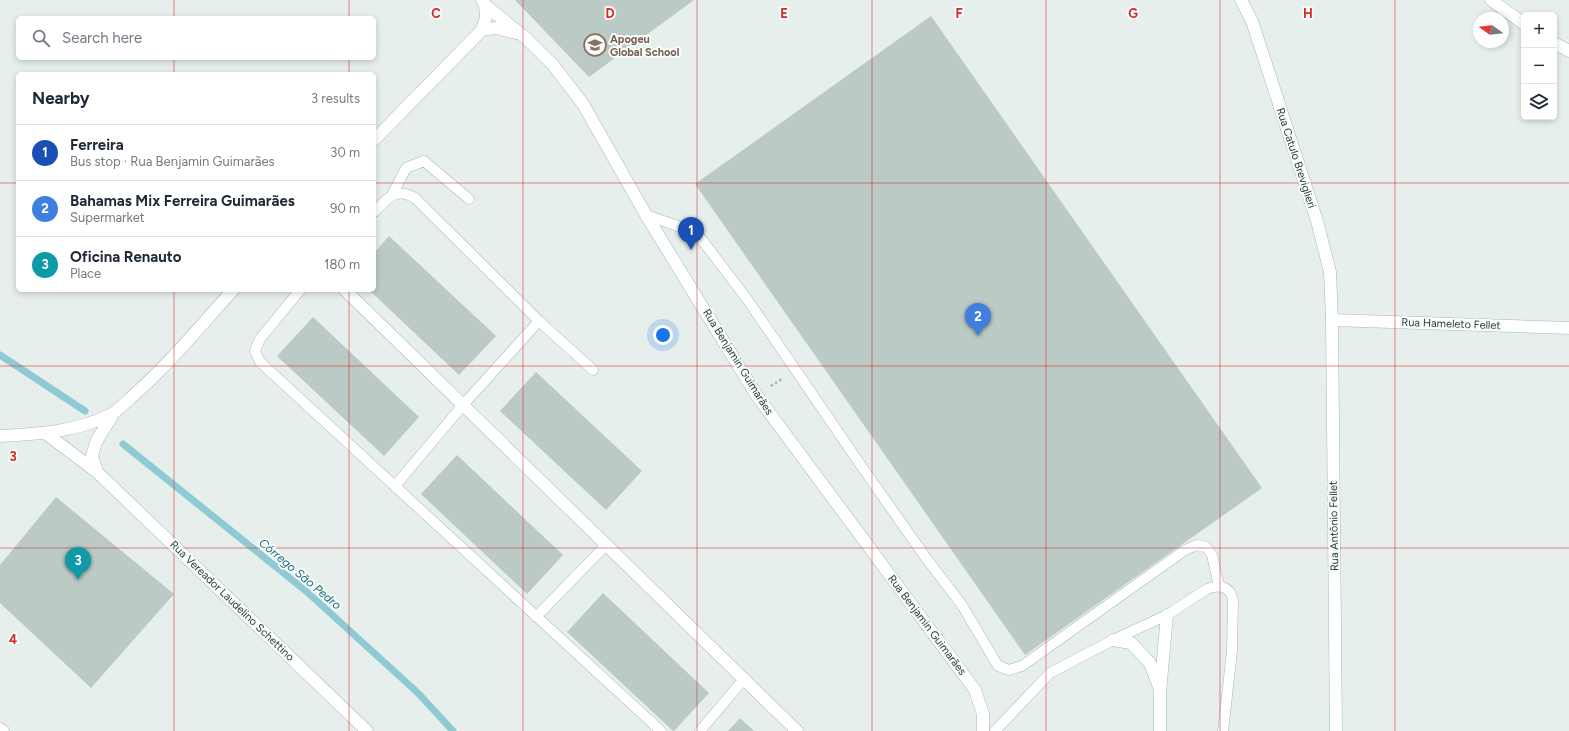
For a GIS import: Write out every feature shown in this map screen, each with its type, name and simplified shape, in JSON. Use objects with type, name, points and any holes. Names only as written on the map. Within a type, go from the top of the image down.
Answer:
[{"type":"street","name":"Rua Catulo Breviglieri","points":[[1241,0],[1252,21],[1317,221],[1330,272],[1332,320]]},
{"type":"street","points":[[1491,0],[1521,22]]},
{"type":"street","points":[[376,138],[482,30],[486,17],[483,2]]},
{"type":"street","name":"Rua Benjamin Guimarães","points":[[483,2],[554,65],[583,104],[646,215],[757,396],[975,690],[983,714],[983,731]]},
{"type":"street","points":[[482,30],[496,28],[520,34]]},
{"type":"street","points":[[1557,45],[1569,51]]},
{"type":"street","points":[[97,472],[92,456],[96,442],[112,414],[150,381],[232,292]]},
{"type":"street","points":[[346,292],[797,731]]},
{"type":"street","name":"Rua Hameleto Fellet","points":[[1332,320],[1569,328]]},
{"type":"street","name":"Rua Antônio Fellet","points":[[1332,320],[1336,731]]},
{"type":"street","points":[[0,436],[45,434],[80,426],[112,414]]},
{"type":"street","name":"Rua Vereador Laudelino Schettino","points":[[45,434],[97,472],[367,731]]},
{"type":"street","points":[[1160,731],[1160,692],[1167,615]]},
{"type":"street","points":[[1113,640],[1131,643],[1150,663],[1160,692]]},
{"type":"lane","points":[[376,210],[392,195],[406,168],[424,161],[469,199]]},
{"type":"lane","points":[[392,195],[405,192],[415,198],[539,321],[593,370]]},
{"type":"lane","points":[[646,215],[692,231],[699,236],[747,299],[903,526],[962,605],[998,666],[1009,670],[1022,666],[1185,550],[1197,544],[1206,547],[1212,555],[1219,586]]},
{"type":"lane","points":[[298,292],[260,339],[255,351],[260,362],[660,731]]},
{"type":"lane","points":[[395,486],[463,405],[539,321]]},
{"type":"lane","points":[[536,616],[606,545]]},
{"type":"lane","points":[[995,731],[1050,673],[1113,640],[1167,615],[1207,589],[1219,586],[1228,589],[1232,594],[1233,608],[1232,651],[1223,731]]},
{"type":"lane","points":[[700,731],[744,679]]},
{"type":"path","points":[[757,396],[795,370]]},
{"type":"building","name":"Apogeu Global School","points":[[515,0],[694,0],[589,77]]},
{"type":"building","points":[[931,16],[1262,488],[1025,655],[695,184]]},
{"type":"building","points":[[389,236],[496,336],[459,375],[371,292],[376,292],[376,251]]},
{"type":"building","points":[[313,317],[419,417],[384,456],[277,356]]},
{"type":"building","points":[[536,372],[642,471],[606,510],[500,411]]},
{"type":"building","points":[[457,455],[563,555],[527,594],[421,494]]},
{"type":"building","points":[[56,497],[174,594],[91,688],[0,603],[0,565]]},
{"type":"building","points":[[603,593],[709,693],[674,731],[567,632]]},
{"type":"building","points":[[740,718],[754,731],[728,731]]},
{"type":"waterway","name":"Córrego São Pedro","points":[[0,355],[85,411]]},
{"type":"waterway","name":"Córrego São Pedro","points":[[123,444],[306,591],[418,693],[453,731]]},
{"type":"place","name":"Apogeu Global School","points":[[595,45]]},
{"type":"place","name":"Ferreira","points":[[691,250]]},
{"type":"place","name":"Bahamas Mix Ferreira Guimarães","points":[[978,336]]},
{"type":"place","name":"Oficina Renauto","points":[[78,580]]}]
